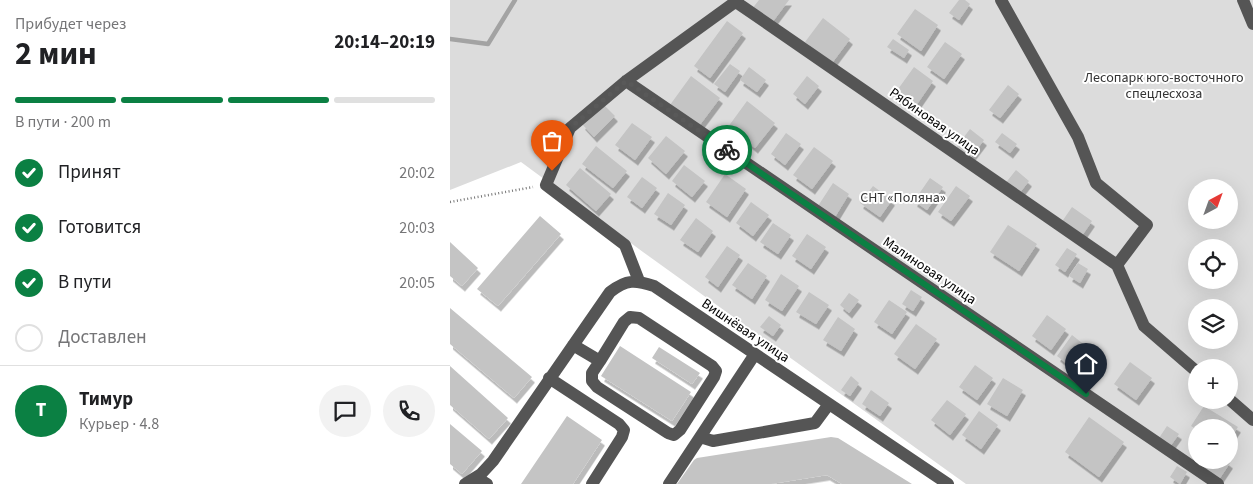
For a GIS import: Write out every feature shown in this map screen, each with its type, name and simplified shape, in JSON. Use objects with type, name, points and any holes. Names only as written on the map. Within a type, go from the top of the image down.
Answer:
[{"type":"lane","points":[[1001,0],[1078,136],[1096,183],[1147,225],[1117,265],[1144,326],[1188,364]]},
{"type":"lane","points":[[476,482],[493,461],[610,292],[622,283],[639,281],[625,245],[546,185],[570,128],[626,81],[737,1]]},
{"type":"lane","name":"Рябиновая улица","points":[[737,1],[1117,265]]},
{"type":"lane","points":[[1245,1],[1253,24]]},
{"type":"lane","name":"Малиновая улица","points":[[626,81],[1218,484]]},
{"type":"lane","name":"Вишнёвая улица","points":[[639,281],[654,286],[948,484]]},
{"type":"lane","points":[[630,317],[639,318],[712,366],[716,371],[680,430],[674,434],[668,433],[597,387],[592,381],[592,374],[600,361],[624,322],[630,317]]},
{"type":"lane","points":[[573,345],[600,361]]},
{"type":"lane","points":[[669,484],[755,354]]},
{"type":"lane","points":[[549,378],[619,424],[624,430],[622,437],[592,484]]},
{"type":"lane","points":[[700,437],[713,441],[816,423],[829,404]]},
{"type":"lane","points":[[1238,407],[1253,420]]},
{"type":"path","points":[[450,202],[546,185]]},
{"type":"green space","name":"СНТ «Поляна»","points":[[450,0],[1253,0],[1253,484],[966,484],[521,162],[450,190]]},
{"type":"building","points":[[759,0],[789,0],[771,24],[751,10]]},
{"type":"building","points":[[959,0],[965,0],[970,4],[959,20],[949,13]]},
{"type":"building","points":[[915,9],[938,25],[921,51],[897,34]]},
{"type":"building","points":[[823,18],[850,39],[832,63],[805,42]]},
{"type":"building","points":[[727,21],[743,33],[710,78],[694,66]]},
{"type":"building","points":[[893,39],[909,50],[904,58],[887,47]]},
{"type":"building","points":[[945,42],[962,54],[944,79],[927,67]]},
{"type":"building","points":[[730,64],[740,71],[725,92],[714,84]]},
{"type":"building","points":[[749,67],[766,80],[757,92],[740,80]]},
{"type":"building","points":[[914,67],[933,81],[913,110],[893,96]]},
{"type":"building","points":[[691,76],[720,98],[699,126],[670,105]]},
{"type":"building","points":[[807,76],[819,86],[805,104],[793,94]]},
{"type":"building","points":[[1008,85],[1019,94],[1000,118],[989,110]]},
{"type":"building","points":[[747,101],[775,123],[755,148],[728,127]]},
{"type":"building","points":[[603,104],[615,116],[594,137],[582,124]]},
{"type":"building","points":[[632,123],[652,137],[635,160],[615,145]]},
{"type":"building","points":[[970,129],[984,140],[968,161],[954,150]]},
{"type":"building","points":[[786,133],[801,144],[785,165],[771,154]]},
{"type":"building","points":[[1002,133],[1017,144],[1010,153],[995,142]]},
{"type":"building","points":[[666,136],[685,151],[666,174],[648,158]]},
{"type":"building","points":[[596,146],[627,171],[613,188],[582,164]]},
{"type":"building","points":[[814,147],[833,161],[812,189],[793,175]]},
{"type":"building","points":[[684,165],[705,181],[692,197],[672,181]]},
{"type":"building","points":[[580,168],[611,194],[596,211],[566,185]]},
{"type":"building","points":[[1016,170],[1029,181],[1018,195],[1004,185]]},
{"type":"building","points":[[725,174],[746,189],[727,217],[706,202]]},
{"type":"building","points":[[642,177],[657,188],[642,208],[627,197]]},
{"type":"building","points":[[930,178],[943,187],[927,210],[914,201]]},
{"type":"building","points":[[833,183],[849,194],[835,217],[818,206]]},
{"type":"building","points":[[873,186],[892,200],[880,217],[860,203]]},
{"type":"building","points":[[956,186],[970,196],[951,221],[938,212]]},
{"type":"building","points":[[668,193],[685,205],[671,225],[654,214]]},
{"type":"building","points":[[751,202],[769,215],[753,236],[736,223]]},
{"type":"building","points":[[1072,207],[1092,221],[1081,237],[1061,223]]},
{"type":"building","points":[[540,216],[561,234],[498,306],[477,289]]},
{"type":"building","points":[[696,218],[713,231],[698,252],[680,240]]},
{"type":"building","points":[[773,223],[791,235],[778,254],[760,242]]},
{"type":"building","points":[[1008,225],[1037,244],[1019,271],[990,252]]},
{"type":"building","points":[[807,234],[826,247],[811,269],[792,256]]},
{"type":"building","points":[[450,242],[478,268],[462,286],[450,276]]},
{"type":"building","points":[[727,246],[740,255],[718,287],[705,277]]},
{"type":"building","points":[[1067,248],[1077,254],[1065,272],[1055,265]]},
{"type":"building","points":[[748,263],[767,276],[752,299],[732,285]]},
{"type":"building","points":[[1078,263],[1088,269],[1080,283],[1069,276]]},
{"type":"building","points":[[781,274],[799,286],[782,311],[765,300]]},
{"type":"building","points":[[911,290],[922,297],[913,311],[902,304]]},
{"type":"building","points":[[809,292],[829,305],[816,324],[796,312]]},
{"type":"building","points":[[849,293],[859,300],[849,313],[840,305]]},
{"type":"building","points":[[889,300],[907,312],[892,334],[874,322]]},
{"type":"building","points":[[450,308],[532,377],[514,398],[450,344]]},
{"type":"building","points":[[1047,315],[1066,329],[1051,350],[1032,336]]},
{"type":"building","points":[[769,316],[781,325],[773,336],[760,327]]},
{"type":"building","points":[[838,317],[855,329],[841,351],[823,340]]},
{"type":"building","points":[[916,324],[937,339],[915,369],[894,354]]},
{"type":"building","points":[[1072,335],[1091,350],[1075,370],[1057,356]]},
{"type":"building","points":[[620,346],[691,392],[672,421],[601,376]]},
{"type":"building","points":[[659,347],[700,373],[692,384],[652,358]]},
{"type":"building","points":[[1130,362],[1152,378],[1136,400],[1114,384]]},
{"type":"building","points":[[975,365],[993,378],[977,400],[959,387]]},
{"type":"building","points":[[450,366],[508,418],[489,439],[450,405]]},
{"type":"building","points":[[851,376],[859,383],[850,396],[841,390]]},
{"type":"building","points":[[1003,378],[1023,390],[1007,416],[987,404]]},
{"type":"building","points":[[871,390],[889,403],[880,416],[862,404]]},
{"type":"building","points":[[947,400],[966,414],[950,435],[931,420]]},
{"type":"building","points":[[1202,409],[1209,409],[1225,419],[1196,419]]},
{"type":"building","points":[[979,411],[998,425],[981,449],[962,435]]},
{"type":"building","points":[[567,416],[602,440],[573,484],[521,484]]},
{"type":"building","points":[[1089,417],[1124,442],[1099,477],[1065,452]]},
{"type":"building","points":[[450,424],[482,451],[462,474],[450,464]]},
{"type":"building","points":[[1167,426],[1179,434],[1169,448],[1157,441]]},
{"type":"building","points":[[831,437],[838,438],[912,484],[842,484],[827,475],[771,484],[677,484],[697,458]]},
{"type":"building","points":[[1177,466],[1187,472],[1180,484],[1170,477]]},
{"type":"building","points":[[1206,469],[1226,469],[1220,478]]},
{"type":"waterway","points":[[450,39],[488,44],[515,0]]},
{"type":"way so far","points":[[552,171],[570,128],[626,81],[727,150]]},
{"type":"route","points":[[727,150],[1086,394]]},
{"type":"park label","name":"Лесопарк юго-восточного спецлесхоза","points":[[1164,86]]}]
